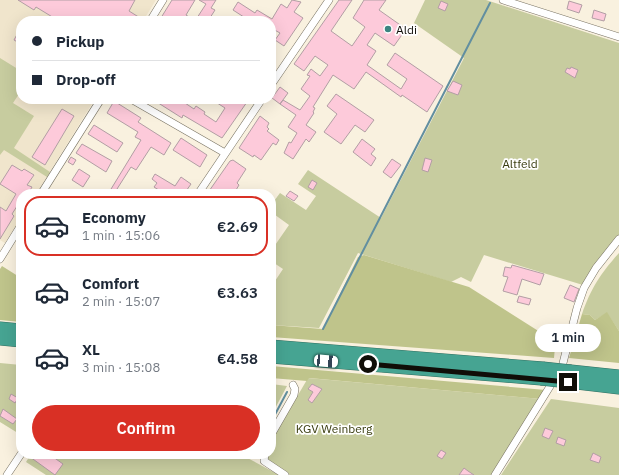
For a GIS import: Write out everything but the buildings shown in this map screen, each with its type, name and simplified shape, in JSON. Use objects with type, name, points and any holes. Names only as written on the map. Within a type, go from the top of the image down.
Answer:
[{"type":"highway","points":[[0,328],[16,330]]},
{"type":"highway","points":[[0,339],[16,341]]},
{"type":"highway","points":[[276,347],[569,377],[619,388]]},
{"type":"highway","points":[[276,357],[542,374]]},
{"type":"highway","points":[[569,377],[619,376]]},
{"type":"street","points":[[153,16],[163,0]]},
{"type":"street","points":[[276,78],[329,0]]},
{"type":"street","points":[[503,0],[619,37]]},
{"type":"street","points":[[44,189],[98,104]]},
{"type":"street","points":[[140,104],[225,153]]},
{"type":"street","points":[[201,189],[259,104]]},
{"type":"street","points":[[0,259],[16,234]]},
{"type":"street","points":[[495,475],[562,367],[566,358],[577,308],[584,288],[596,268],[619,240]]},
{"type":"street","points":[[276,426],[294,395],[295,389],[293,386]]},
{"type":"street","points":[[7,475],[18,459]]},
{"type":"street","points":[[264,459],[264,461],[285,475]]},
{"type":"shaded area","points":[[0,0],[156,0],[146,16],[16,16],[16,104],[92,104],[39,189],[16,189],[16,226],[5,243],[0,240]]},
{"type":"green space","name":"Altfeld","points":[[425,0],[486,0],[619,43],[619,236],[583,285],[484,255],[471,282],[461,277],[451,282],[358,253],[319,328],[276,325],[276,280],[283,269],[276,264],[276,244],[289,225],[276,216],[276,198],[280,193],[306,210],[316,196],[298,184],[308,170],[381,218],[464,58],[414,23]]},
{"type":"green space","points":[[0,58],[16,68],[16,98],[13,103],[34,116],[14,148],[50,172],[47,177],[4,150],[0,155]]},
{"type":"green space","points":[[619,253],[619,331],[607,313],[595,320],[590,315],[582,314],[597,281]]},
{"type":"green space","points":[[364,255],[469,287],[551,339],[555,347],[554,358],[276,337],[276,325],[323,329],[358,257]]},
{"type":"green space","points":[[2,266],[16,275],[16,322],[0,320],[0,269]]},
{"type":"green space","points":[[607,312],[619,331],[619,363],[569,358],[582,314],[590,315],[595,320]]},
{"type":"green space","points":[[0,363],[16,365],[16,432],[0,422]]},
{"type":"green space","points":[[276,366],[546,390],[541,399],[309,378],[307,381],[276,378]]},
{"type":"green space","name":"KGV Weinberg","points":[[308,378],[541,399],[492,475],[290,475],[266,460],[276,459],[276,432]]},
{"type":"green space","points":[[276,385],[287,386],[276,407]]},
{"type":"green space","points":[[551,399],[619,408],[619,475],[501,475]]},
{"type":"green space","points":[[28,459],[249,459],[279,475],[46,475],[26,462]]},
{"type":"waterway","points":[[323,329],[490,3]]},
{"type":"waterway","points":[[276,413],[287,392]]},
{"type":"place","name":"Aldi","points":[[388,29]]},
{"type":"route","points":[[368,364],[568,382]]}]
